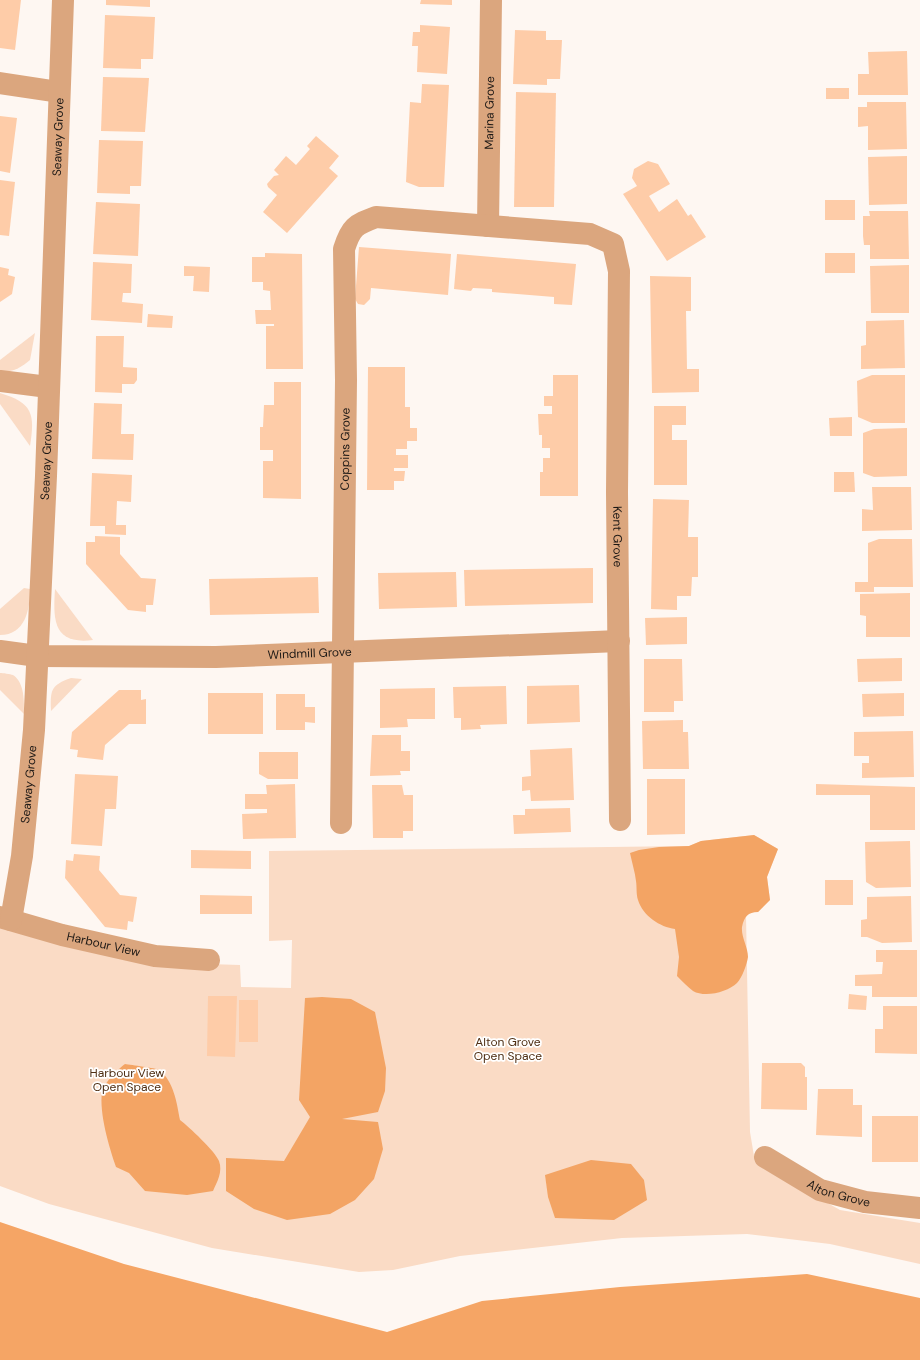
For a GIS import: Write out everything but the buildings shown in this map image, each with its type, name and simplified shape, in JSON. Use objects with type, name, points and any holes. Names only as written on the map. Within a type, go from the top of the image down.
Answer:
[{"type":"street","name":"Seaway Grove","points":[[5,919],[23,848],[34,730],[46,476],[63,0]]},
{"type":"street","name":"Marina Grove","points":[[488,226],[491,0]]},
{"type":"street","points":[[0,83],[59,92]]},
{"type":"street","name":"Coppins Grove","points":[[341,823],[345,650],[346,380],[344,248],[348,235],[358,224],[376,217],[488,226]]},
{"type":"street","name":"Kent Grove","points":[[488,226],[590,234],[611,242],[616,253],[620,271],[617,492],[620,820]]},
{"type":"street","points":[[0,381],[48,387]]},
{"type":"street","name":"Windmill Grove","points":[[0,651],[37,656],[216,657],[345,650],[619,641]]},
{"type":"street","name":"Harbour View","points":[[5,919],[62,935],[155,956],[209,960]]},
{"type":"street","name":"Alton Grove","points":[[765,1156],[820,1190],[865,1202],[920,1208]]},
{"type":"green space","points":[[35,333],[30,360],[16,369],[0,371],[0,360]]},
{"type":"green space","points":[[0,393],[19,401],[29,411],[32,426],[30,446],[0,404]]},
{"type":"green space","points":[[24,588],[30,589],[30,597],[24,620],[15,631],[0,635],[0,609]]},
{"type":"green space","points":[[55,589],[93,640],[80,641],[70,638],[63,634],[58,628],[54,611]]},
{"type":"green space","points":[[0,673],[13,675],[20,683],[23,693],[24,714],[0,690]]},
{"type":"green space","points":[[71,678],[82,679],[51,711],[53,689],[59,683]]},
{"type":"green space","name":"Alton Grove Open Space","points":[[754,835],[778,849],[767,877],[770,900],[758,912],[751,912],[746,915],[750,1132],[755,1162],[840,1210],[920,1223],[920,1264],[830,1244],[747,1234],[622,1238],[460,1256],[393,1270],[359,1272],[212,1248],[49,1204],[0,1186],[0,917],[209,964],[240,965],[241,987],[291,988],[292,940],[269,941],[269,851],[689,846],[701,841]]},
{"type":"green space","points":[[754,835],[778,849],[767,877],[770,900],[758,912],[749,914],[744,920],[742,931],[748,957],[739,981],[728,989],[716,993],[698,993],[693,991],[677,976],[679,957],[675,929],[664,926],[653,920],[640,906],[637,898],[636,878],[630,853],[659,847],[689,846],[701,841]]},
{"type":"green space","points":[[322,997],[351,999],[375,1012],[386,1068],[385,1091],[378,1112],[342,1119],[378,1122],[383,1149],[374,1179],[355,1200],[330,1214],[287,1220],[254,1209],[226,1191],[226,1158],[284,1161],[310,1117],[299,1100],[305,998]]},
{"type":"green space","name":"Harbour View Open Space","points":[[125,1064],[157,1069],[168,1080],[174,1093],[180,1120],[207,1145],[219,1161],[220,1173],[213,1191],[187,1195],[145,1191],[129,1173],[116,1167],[103,1120],[101,1100],[103,1088],[115,1073]]},
{"type":"green space","points":[[591,1160],[631,1164],[644,1180],[647,1200],[614,1220],[555,1218],[548,1197],[545,1175]]},
{"type":"shaded area","points":[[0,1222],[124,1264],[387,1332],[482,1301],[620,1287],[807,1274],[920,1298],[920,1360],[0,1360]]}]
